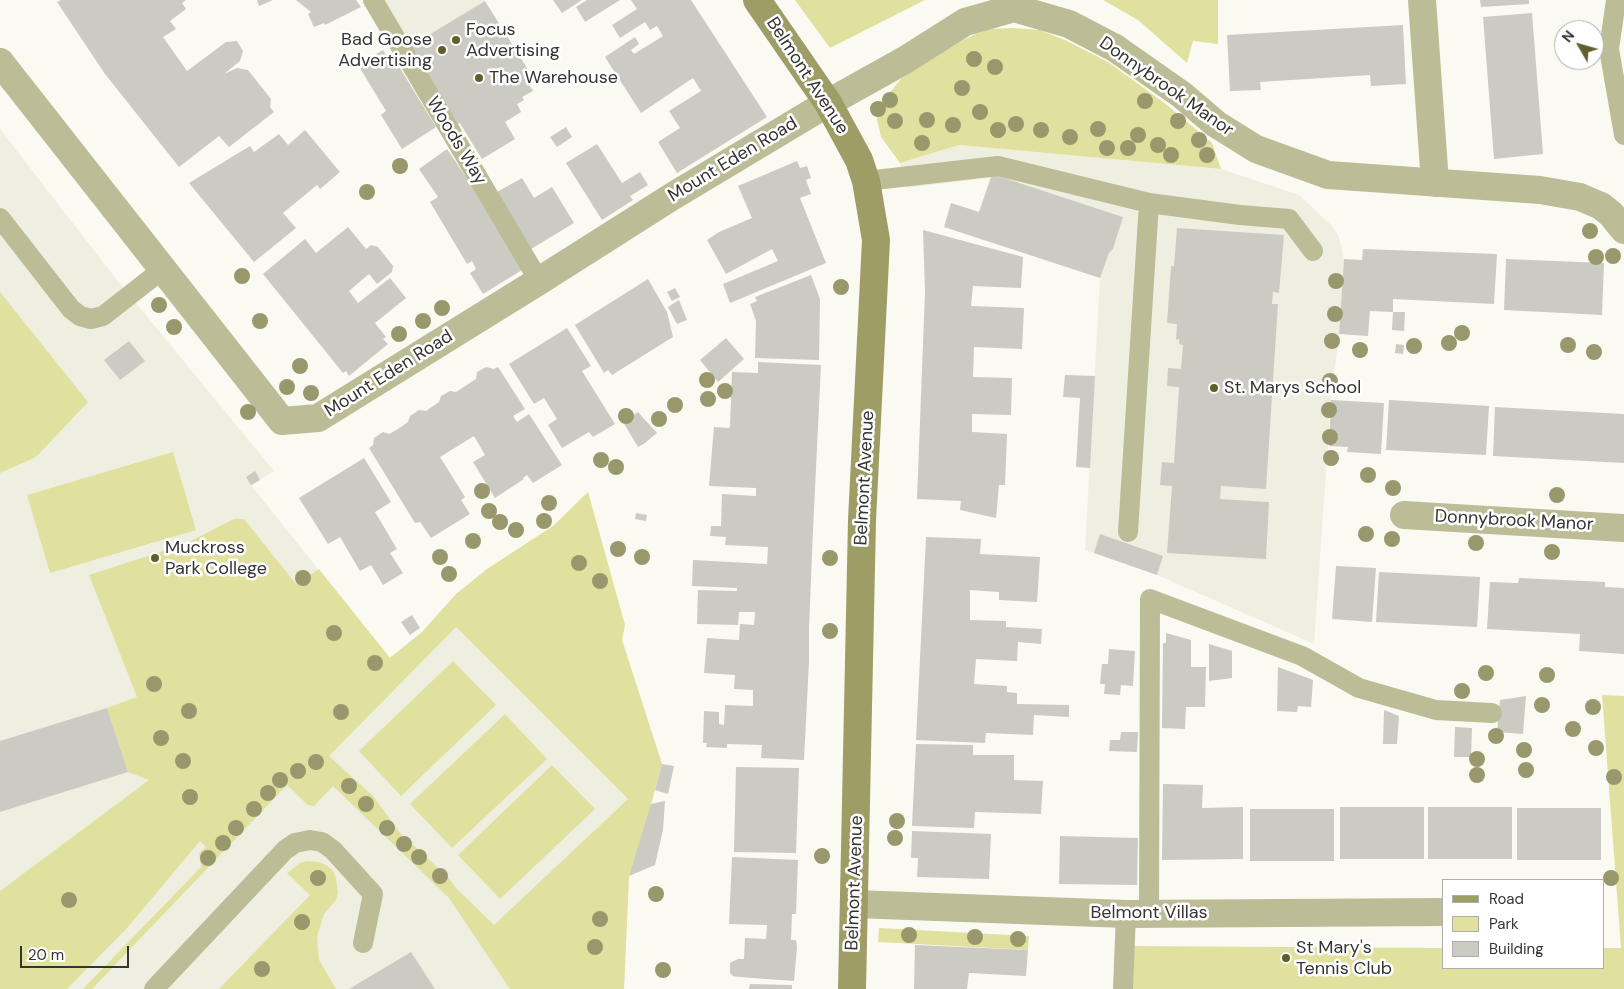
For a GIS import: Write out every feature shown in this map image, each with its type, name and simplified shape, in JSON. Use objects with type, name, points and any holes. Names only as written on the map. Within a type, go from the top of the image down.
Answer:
[{"type":"street","name":"Belmont Avenue","points":[[757,0],[828,103],[859,160],[866,180],[876,240],[862,520],[852,989]]},
{"type":"street","points":[[1422,0],[1435,183]]},
{"type":"street","name":"Donnybrook Manor","points":[[828,103],[905,60],[965,22],[1014,8],[1069,24],[1115,48],[1182,95],[1216,124],[1256,149],[1328,175],[1540,190],[1580,197],[1601,206],[1624,230]]},
{"type":"street","name":"Mount Eden Road","points":[[3,74],[163,269],[282,421],[318,418],[673,196],[828,103]]},
{"type":"street","name":"Donnybrook Manor","points":[[1404,515],[1624,528]]},
{"type":"street","name":"Belmont Villas","points":[[855,904],[1137,914],[1442,912]]},
{"type":"lane","name":"Woods Way","points":[[373,0],[539,281]]},
{"type":"lane","points":[[1616,0],[1609,49],[1624,135]]},
{"type":"lane","points":[[866,180],[998,166],[1149,203],[1240,215],[1288,219],[1313,251]]},
{"type":"lane","points":[[1128,532],[1149,203]]},
{"type":"lane","points":[[0,218],[71,309],[80,316],[91,319],[103,316],[163,269]]},
{"type":"lane","points":[[1123,989],[1137,914],[1150,599],[1302,656],[1359,688],[1436,710],[1492,713]]},
{"type":"lane","points":[[154,989],[285,850],[295,843],[310,840],[322,842],[333,850],[373,894],[363,943]]},
{"type":"shaded area","name":"The Warehouse","points":[[382,0],[484,0],[532,76],[526,80],[533,91],[522,97],[524,100],[517,104],[521,112],[505,122],[515,139],[482,159]]},
{"type":"shaded area","name":"Muckross Park College","points":[[0,129],[117,280],[274,471],[251,485],[389,658],[422,632],[456,594],[487,569],[553,526],[588,492],[625,625],[622,640],[662,764],[643,834],[629,876],[624,989],[0,989]]},
{"type":"shaded area","name":"St. Marys School","points":[[959,145],[1221,169],[1299,195],[1333,227],[1338,235],[1344,259],[1339,334],[1331,400],[1314,644],[1157,575],[1085,550],[1100,278],[1109,253],[1113,249],[1123,217],[992,174],[990,178],[906,188],[900,163]]},
{"type":"green space","points":[[795,0],[925,0],[830,48]]},
{"type":"green space","points":[[1103,0],[1218,0],[1218,44],[1193,41],[1187,63],[1138,20]]},
{"type":"green space","points":[[986,29],[1040,30],[1067,41],[1108,62],[1167,105],[1212,143],[1221,169],[959,145],[900,163],[881,137],[875,110],[902,78],[959,42]]},
{"type":"green space","points":[[0,292],[88,402],[38,455],[0,473]]},
{"type":"green space","points":[[173,452],[196,530],[50,573],[27,495]]},
{"type":"green space","points":[[588,492],[625,625],[622,640],[662,764],[643,834],[629,876],[624,989],[510,989],[449,898],[333,786],[314,806],[308,805],[287,785],[92,989],[83,989],[201,867],[199,853],[206,847],[200,841],[127,928],[67,989],[0,989],[0,891],[149,780],[128,772],[107,708],[137,697],[89,575],[185,544],[234,519],[244,519],[296,584],[319,569],[390,658],[422,632],[456,594],[487,569],[553,526]],"holes":[[[456,627],[628,799],[494,925],[456,888],[448,877],[401,834],[373,796],[329,756]]]},
{"type":"green space","points":[[453,661],[496,705],[401,796],[359,751]]},
{"type":"green space","name":"St Mary's Tennis Club","points":[[1602,695],[1624,696],[1624,989],[1129,989],[1129,946],[1442,948],[1442,969],[1604,969],[1604,948],[1621,948]]},
{"type":"green space","points":[[505,714],[547,759],[452,848],[410,804]]},
{"type":"green space","points":[[552,765],[595,809],[500,899],[458,855]]},
{"type":"green space","points":[[307,861],[326,865],[333,871],[336,878],[338,893],[336,900],[324,914],[317,937],[319,960],[336,989],[219,989],[310,895],[287,873],[300,863]]},
{"type":"green space","points":[[879,928],[1029,936],[1028,950],[878,942]]},
{"type":"building","points":[[61,0],[186,0],[182,3],[186,9],[170,21],[176,29],[163,37],[187,71],[226,42],[237,41],[243,51],[240,61],[224,74],[237,68],[248,70],[271,99],[270,107],[274,112],[229,147],[219,136],[179,167],[105,74],[57,2]]},
{"type":"building","points":[[257,0],[273,0],[259,6]]},
{"type":"building","points":[[296,0],[356,0],[361,7],[325,25],[324,23],[314,27],[308,14],[311,12]]},
{"type":"building","points":[[553,0],[582,0],[562,13]]},
{"type":"building","points":[[587,0],[620,0],[585,22],[576,7]]},
{"type":"building","points":[[631,0],[691,0],[767,117],[677,173],[658,142],[680,128],[669,111],[701,91],[693,78],[641,113],[605,57],[635,37],[639,44],[631,50],[634,54],[663,36],[657,26],[650,30],[645,22],[620,38],[612,25],[637,9]]},
{"type":"building","points":[[1480,0],[1529,0],[1529,4],[1481,7]]},
{"type":"building","name":"The Warehouse","points":[[485,1],[532,76],[526,80],[533,91],[522,97],[524,100],[517,104],[521,112],[505,122],[515,139],[482,159],[460,123],[457,125],[409,47]]},
{"type":"building","points":[[1532,13],[1543,154],[1494,159],[1483,17]]},
{"type":"building","points":[[1403,25],[1406,84],[1371,86],[1370,75],[1260,82],[1261,90],[1230,91],[1227,35]]},
{"type":"building","points":[[383,50],[391,63],[395,60],[436,127],[402,149],[381,115],[386,111],[358,65]]},
{"type":"building","points":[[566,127],[572,137],[557,147],[550,137]]},
{"type":"building","points":[[305,130],[340,172],[320,189],[317,185],[283,213],[296,228],[254,262],[189,183],[250,146],[254,152],[279,134],[288,145]]},
{"type":"building","points":[[597,144],[622,183],[640,172],[648,185],[630,196],[633,200],[602,220],[566,163]]},
{"type":"building","points":[[447,149],[522,270],[483,294],[470,273],[476,269],[472,261],[467,264],[430,202],[438,197],[419,169]]},
{"type":"building","points":[[797,161],[800,168],[807,166],[811,178],[806,180],[811,194],[800,198],[826,263],[730,303],[723,284],[778,261],[772,249],[726,274],[707,240],[719,232],[752,218],[738,186]]},
{"type":"building","points":[[992,174],[1123,217],[1113,249],[1109,253],[1100,278],[944,227],[951,203],[979,212]]},
{"type":"building","points":[[522,178],[534,198],[552,187],[574,223],[531,249],[497,192]]},
{"type":"building","points":[[348,227],[366,249],[371,245],[378,247],[393,266],[392,272],[377,284],[369,274],[349,291],[358,303],[390,278],[406,298],[375,323],[386,337],[383,339],[388,344],[349,376],[346,371],[343,373],[263,274],[305,239],[316,253]]},
{"type":"building","points":[[1177,228],[1284,235],[1279,293],[1273,292],[1272,304],[1278,304],[1266,489],[1221,486],[1220,499],[1269,502],[1266,559],[1167,553],[1172,486],[1160,485],[1162,462],[1174,463],[1179,387],[1167,386],[1168,368],[1181,369],[1183,345],[1179,344],[1179,339],[1176,340],[1177,324],[1167,323],[1171,266],[1174,266]]},
{"type":"building","points":[[923,230],[1023,257],[1021,288],[973,286],[971,306],[1024,308],[1022,349],[974,347],[973,377],[1012,378],[1011,415],[972,414],[972,432],[1007,434],[1005,485],[999,485],[996,518],[960,510],[961,501],[917,499],[925,292]]},
{"type":"building","points":[[1363,249],[1497,254],[1494,304],[1393,299],[1393,312],[1370,311],[1368,336],[1339,334],[1344,259],[1362,260]]},
{"type":"building","points":[[1506,259],[1604,263],[1602,315],[1504,310]]},
{"type":"building","points":[[811,275],[820,299],[819,360],[755,358],[756,321],[750,304],[757,301],[755,297]]},
{"type":"building","points":[[648,279],[667,312],[673,337],[612,375],[608,370],[604,373],[575,325]]},
{"type":"building","points":[[675,288],[680,297],[672,301],[667,292]]},
{"type":"building","points":[[679,300],[687,320],[677,324],[668,307]]},
{"type":"building","points":[[1393,312],[1405,312],[1404,331],[1392,330]]},
{"type":"building","points":[[567,328],[591,366],[582,371],[615,424],[593,437],[589,432],[562,448],[548,425],[557,419],[544,398],[534,404],[509,364]]},
{"type":"building","points":[[726,338],[744,359],[718,382],[700,360]]},
{"type":"building","points":[[129,341],[145,361],[120,380],[104,360]]},
{"type":"building","points":[[1396,344],[1404,345],[1403,354],[1395,353]]},
{"type":"building","points":[[758,362],[821,365],[804,760],[761,758],[762,745],[727,744],[727,748],[706,747],[707,743],[703,743],[704,711],[719,712],[719,724],[724,725],[725,705],[753,706],[753,690],[734,689],[735,675],[704,673],[707,638],[739,640],[740,624],[754,625],[755,612],[739,612],[738,625],[697,624],[698,590],[737,591],[737,588],[692,586],[693,560],[767,564],[768,547],[725,545],[726,537],[710,536],[711,526],[721,526],[722,494],[756,496],[756,488],[709,486],[714,427],[729,428],[730,426],[732,372],[758,373]]},
{"type":"building","points":[[486,367],[494,369],[498,367],[525,409],[513,416],[517,422],[529,414],[562,465],[533,483],[527,475],[495,498],[473,462],[485,455],[474,436],[440,457],[465,497],[461,500],[470,514],[431,538],[420,522],[415,523],[369,448],[373,445],[374,438],[383,432],[389,434],[398,429],[408,422],[410,416],[419,410],[426,411],[439,402],[441,396],[450,391],[456,392],[476,379],[477,372]]},
{"type":"building","points":[[1065,375],[1095,376],[1090,468],[1076,467],[1080,398],[1063,397]]},
{"type":"building","points":[[1331,400],[1384,403],[1381,454],[1347,452],[1348,447],[1329,446]]},
{"type":"building","points":[[1389,400],[1489,406],[1486,455],[1386,450]]},
{"type":"building","points":[[1495,407],[1624,414],[1624,463],[1493,456]]},
{"type":"building","points":[[638,412],[657,433],[638,447],[623,422]]},
{"type":"building","points":[[364,458],[391,502],[375,512],[397,549],[390,553],[403,573],[383,585],[371,565],[360,571],[340,537],[328,544],[299,498]]},
{"type":"building","points":[[255,471],[260,480],[251,485],[246,477]]},
{"type":"building","points":[[636,513],[647,515],[646,521],[635,519]]},
{"type":"building","points":[[1100,534],[1163,556],[1157,575],[1094,553]]},
{"type":"building","points":[[926,537],[981,539],[980,554],[1040,557],[1037,602],[999,600],[999,592],[970,590],[970,620],[1006,621],[1006,627],[1042,629],[1041,644],[1018,642],[1017,661],[976,659],[974,684],[1007,686],[1007,692],[1017,693],[1017,704],[1069,705],[1069,717],[1034,715],[1033,735],[986,733],[985,743],[916,740]]},
{"type":"building","points":[[1336,566],[1376,568],[1372,622],[1332,619]]},
{"type":"building","points":[[1379,572],[1480,577],[1477,627],[1376,622]]},
{"type":"building","points":[[1519,578],[1605,582],[1605,587],[1624,588],[1624,654],[1579,651],[1580,634],[1487,629],[1490,582],[1518,583]]},
{"type":"building","points":[[412,615],[420,628],[410,635],[401,622]]},
{"type":"building","points":[[1166,633],[1191,640],[1191,667],[1206,667],[1205,707],[1186,707],[1185,729],[1162,728],[1163,643],[1166,643]]},
{"type":"building","points":[[1209,644],[1232,651],[1232,678],[1209,681]]},
{"type":"building","points":[[1109,649],[1135,651],[1133,686],[1121,685],[1120,695],[1104,694],[1105,684],[1100,684],[1102,664],[1108,664]]},
{"type":"building","points":[[1278,667],[1313,680],[1311,707],[1298,706],[1297,712],[1277,711]]},
{"type":"building","points":[[1526,696],[1523,734],[1497,732],[1500,700]]},
{"type":"building","points":[[107,708],[128,772],[0,812],[0,741]]},
{"type":"building","points":[[1384,710],[1399,716],[1397,744],[1383,744]]},
{"type":"building","points":[[1455,727],[1472,728],[1471,757],[1454,757]]},
{"type":"building","points":[[1121,732],[1138,732],[1137,752],[1109,751],[1110,740],[1120,740]]},
{"type":"building","points":[[916,744],[973,745],[973,755],[1014,755],[1014,780],[1043,781],[1041,814],[975,812],[974,828],[912,826]]},
{"type":"building","points":[[662,764],[674,766],[668,794],[655,790]]},
{"type":"building","points":[[736,767],[799,768],[796,853],[734,852]]},
{"type":"building","points":[[1163,784],[1203,785],[1202,808],[1243,807],[1243,859],[1162,860]]},
{"type":"building","points":[[665,801],[663,830],[655,865],[629,876],[651,804]]},
{"type":"building","points":[[1340,807],[1424,807],[1424,859],[1340,859]]},
{"type":"building","points":[[1428,807],[1512,807],[1512,859],[1428,859]]},
{"type":"building","points":[[1517,808],[1601,808],[1601,860],[1517,860]]},
{"type":"building","points":[[1250,809],[1334,809],[1334,861],[1250,861]]},
{"type":"building","points":[[912,831],[991,834],[989,879],[917,877],[918,858],[911,858]]},
{"type":"building","points":[[1060,836],[1138,838],[1137,885],[1059,884]]},
{"type":"building","points":[[732,857],[798,860],[796,914],[792,914],[791,940],[796,940],[797,947],[794,981],[739,977],[733,976],[730,973],[730,963],[738,959],[744,959],[745,938],[766,939],[767,925],[729,924]]},
{"type":"building","points":[[915,945],[1028,950],[1026,976],[969,973],[967,989],[914,989]]},
{"type":"building","points":[[411,952],[435,989],[349,989]]},
{"type":"building","points":[[750,984],[792,985],[792,989],[749,989]]},
{"type":"place","name":"Focus Advertising","points":[[456,40]]},
{"type":"place","name":"Bad Goose Advertising","points":[[442,50]]},
{"type":"place","name":"The Warehouse","points":[[479,78]]},
{"type":"place","name":"St. Marys School","points":[[1214,388]]},
{"type":"place","name":"Muckross Park College","points":[[155,558]]},
{"type":"place","name":"St Mary's Tennis Club","points":[[1286,958]]}]
